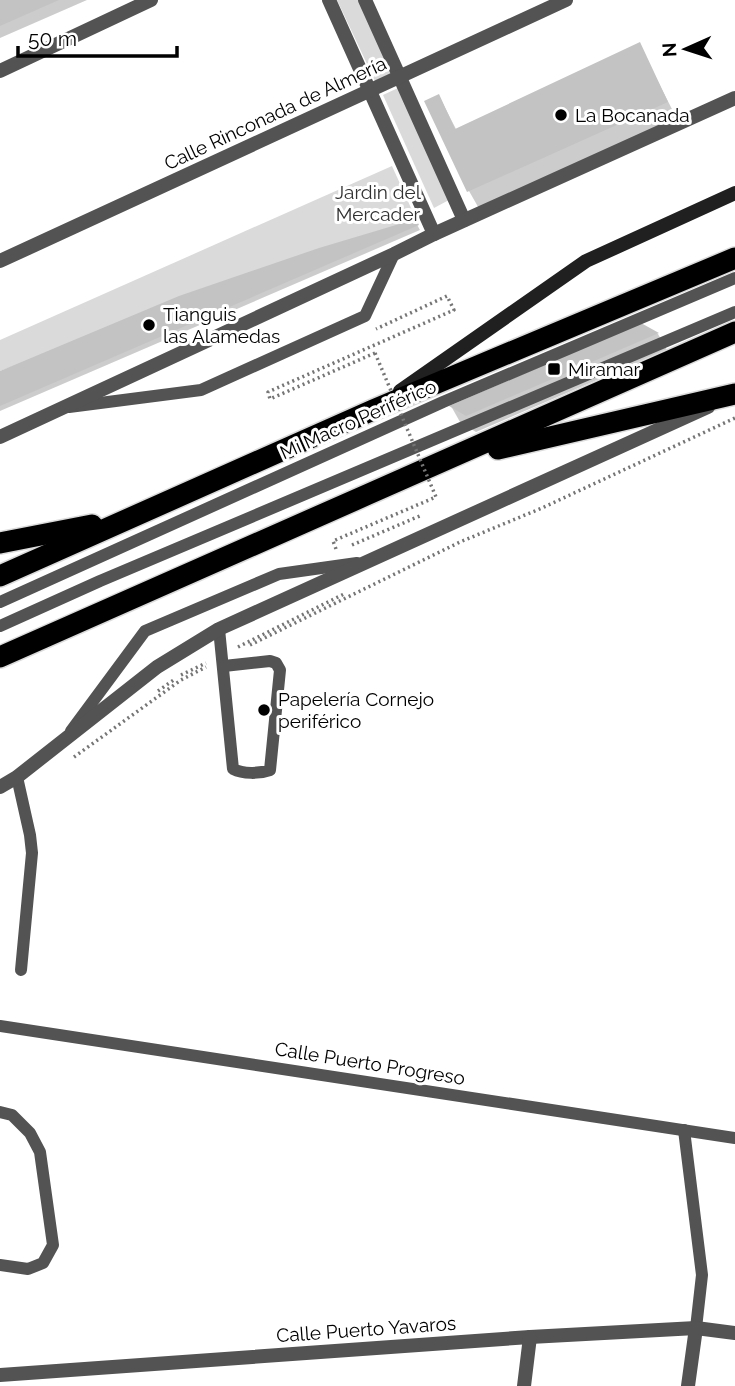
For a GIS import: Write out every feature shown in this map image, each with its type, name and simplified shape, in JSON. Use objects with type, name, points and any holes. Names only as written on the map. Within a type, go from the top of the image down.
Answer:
[{"type":"highway","points":[[0,576],[373,410],[735,258]]},
{"type":"highway","points":[[0,657],[735,332]]},
{"type":"highway","points":[[448,461],[735,394]]},
{"type":"highway","points":[[0,542],[122,520]]},
{"type":"main road","points":[[373,410],[586,261],[735,193]]},
{"type":"street","points":[[0,71],[151,0]]},
{"type":"street","points":[[329,0],[434,234]]},
{"type":"street","points":[[365,0],[464,220]]},
{"type":"street","name":"Calle Rinconada de Almería","points":[[0,261],[566,0]]},
{"type":"street","points":[[0,437],[464,220],[735,97]]},
{"type":"street","points":[[0,787],[17,777],[157,667],[219,629],[735,394]]},
{"type":"street","points":[[688,1386],[696,1328]]},
{"type":"street","name":"Calle Puerto Yavaros","points":[[0,1375],[530,1337],[696,1328],[735,1333]]},
{"type":"street","points":[[524,1386],[530,1337]]},
{"type":"lane","points":[[61,408],[201,390],[365,316],[394,254]]},
{"type":"lane","name":"Mi Macro Periférico","points":[[0,602],[443,402],[735,278]]},
{"type":"lane","points":[[0,626],[735,312]]},
{"type":"lane","points":[[68,735],[145,631],[279,574],[368,561]]},
{"type":"lane","points":[[219,629],[233,769],[239,772],[270,770],[280,670],[276,663],[270,661],[223,659]]},
{"type":"lane","points":[[17,777],[32,853],[21,970]]},
{"type":"lane","name":"Calle Puerto Progreso","points":[[0,1026],[735,1138]]},
{"type":"lane","points":[[0,1112],[12,1115],[30,1133],[40,1152],[53,1245],[43,1263],[28,1269],[0,1265]]},
{"type":"lane","points":[[684,1130],[702,1275],[696,1328]]},
{"type":"path","points":[[337,551],[333,541],[436,498],[375,353],[270,398],[268,392],[454,310],[447,296]]},
{"type":"path","points":[[72,754],[178,676],[223,659],[386,573],[735,413]]},
{"type":"path","points":[[64,764],[181,680],[460,542],[542,508],[735,418]]},
{"type":"path","points":[[349,546],[431,511]]},
{"type":"green space","points":[[337,0],[358,0],[392,73],[375,81]]},
{"type":"green space","points":[[398,88],[449,200],[434,208],[383,95]]},
{"type":"green space","name":"Jardin del Mercader","points":[[392,166],[416,219],[0,371],[0,340]]},
{"type":"building","points":[[0,0],[59,0],[0,26]]},
{"type":"building","name":"La Bocanada","points":[[640,42],[668,102],[467,192],[424,101],[439,94],[455,129]]},
{"type":"building","name":"Tianguis las Alamedas","points":[[416,219],[419,225],[0,406],[0,371],[179,296],[319,248]]},
{"type":"building","name":"Miramar","points":[[641,323],[659,333],[466,416],[449,406]]},
{"type":"place","name":"La Bocanada","points":[[561,115]]},
{"type":"place","name":"Tianguis las Alamedas","points":[[149,325]]},
{"type":"place","name":"Miramar","points":[[554,369]]},
{"type":"place","name":"Papelería Cornejo periférico","points":[[264,710]]}]
